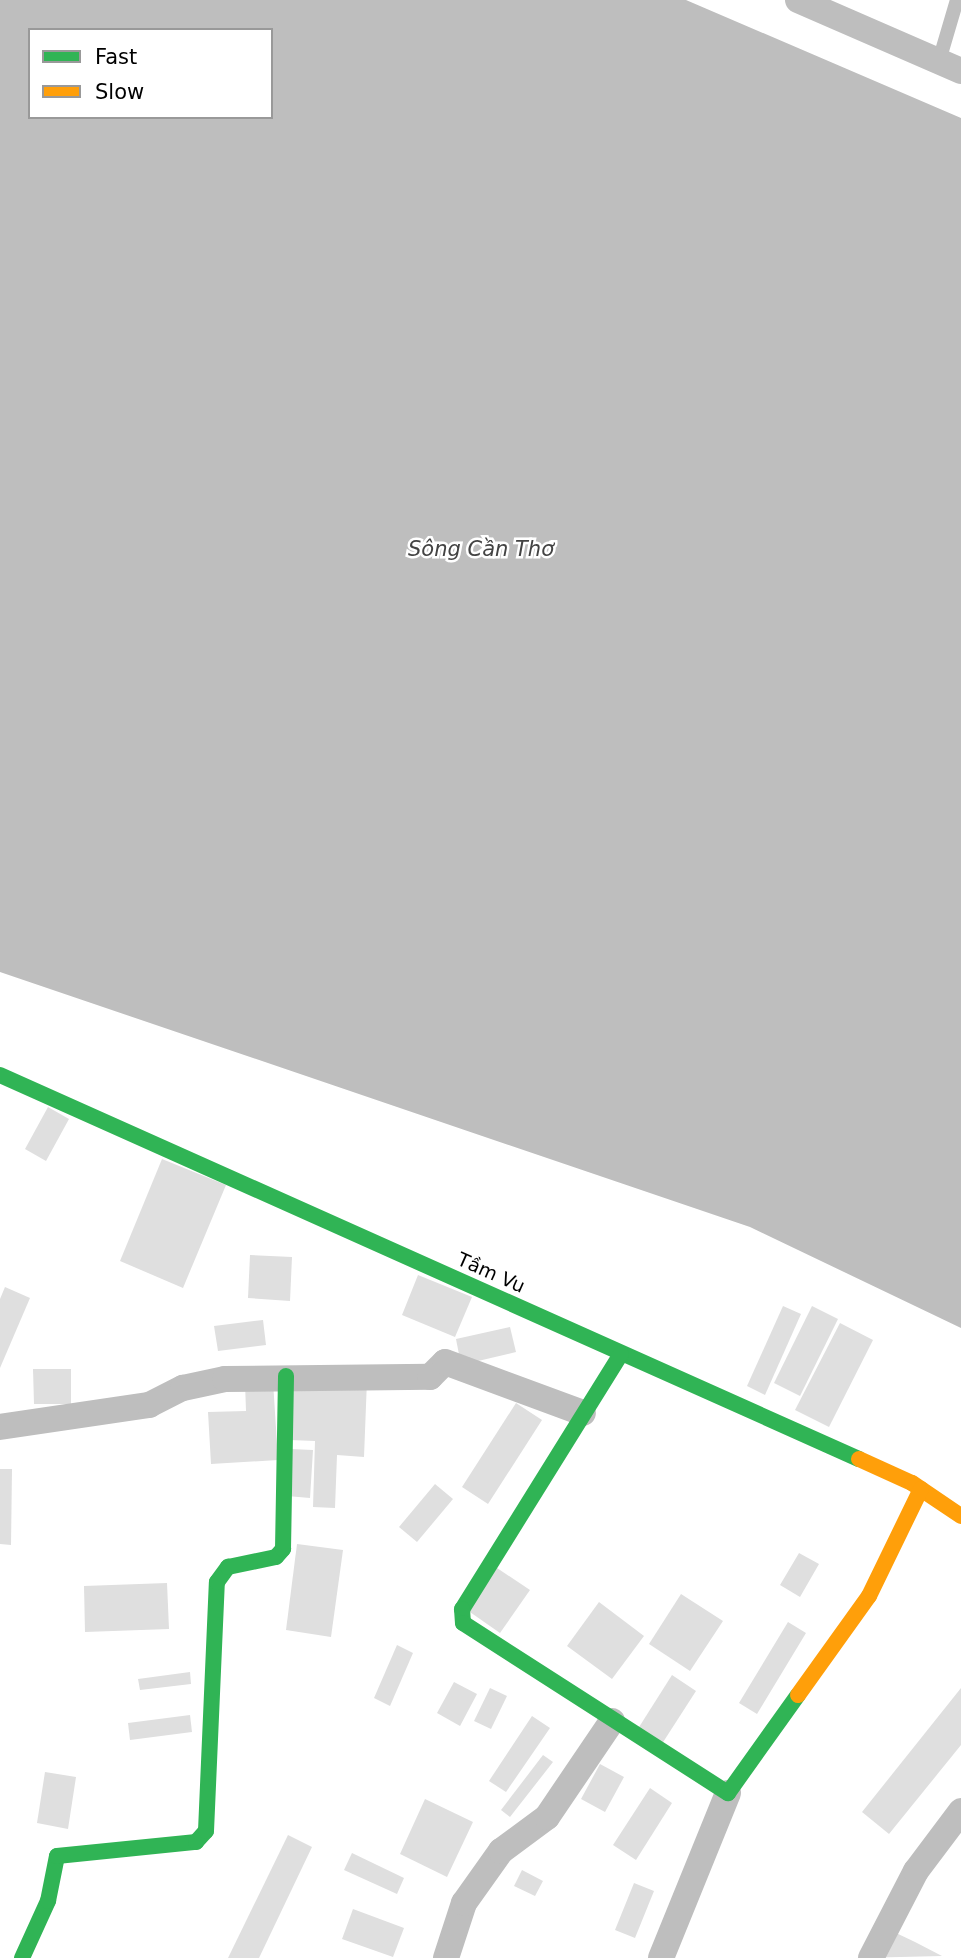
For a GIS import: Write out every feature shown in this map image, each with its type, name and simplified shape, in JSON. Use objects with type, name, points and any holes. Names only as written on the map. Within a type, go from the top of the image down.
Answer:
[{"type":"street","points":[[798,0],[950,66]]},
{"type":"street","name":"Tầm Vu","points":[[0,1075],[921,1489],[961,1516]]},
{"type":"street","points":[[621,1354],[461,1609],[463,1623],[728,1793]]},
{"type":"street","points":[[0,1427],[149,1405],[183,1388],[225,1379],[286,1376],[430,1377],[445,1362],[583,1413]]},
{"type":"street","points":[[22,1958],[48,1901],[57,1856],[196,1842],[206,1831],[217,1582],[228,1567],[276,1557],[284,1549],[286,1376]]},
{"type":"street","points":[[662,1958],[728,1793],[869,1596],[921,1489]]},
{"type":"street","points":[[446,1958],[464,1903],[501,1851],[547,1817],[612,1721]]},
{"type":"street","points":[[871,1958],[916,1871],[961,1811]]},
{"type":"lane","points":[[950,66],[957,0]]},
{"type":"water","name":"Sông Cần Thơ","points":[[0,0],[686,0],[961,118],[961,1328],[750,1227],[0,972]]},
{"type":"building","points":[[48,1107],[69,1119],[46,1161],[25,1149]]},
{"type":"building","points":[[162,1159],[226,1185],[183,1288],[120,1261]]},
{"type":"building","points":[[250,1255],[292,1257],[290,1301],[248,1298]]},
{"type":"building","points":[[418,1275],[472,1297],[455,1337],[402,1315]]},
{"type":"building","points":[[5,1287],[30,1298],[0,1368],[0,1299]]},
{"type":"building","points":[[783,1306],[801,1314],[765,1395],[747,1386]]},
{"type":"building","points":[[812,1306],[838,1319],[800,1396],[774,1383]]},
{"type":"building","points":[[263,1320],[266,1345],[218,1351],[214,1326]]},
{"type":"building","points":[[840,1323],[873,1340],[829,1427],[795,1410]]},
{"type":"building","points":[[510,1327],[516,1352],[461,1365],[456,1339]]},
{"type":"building","points":[[33,1369],[71,1369],[71,1404],[34,1404]]},
{"type":"building","points":[[293,1377],[367,1380],[364,1457],[337,1455],[335,1508],[313,1507],[315,1441],[290,1440]]},
{"type":"building","points":[[273,1381],[278,1460],[211,1464],[208,1412],[246,1411],[245,1383]]},
{"type":"building","points":[[516,1403],[542,1420],[488,1504],[462,1487]]},
{"type":"building","points":[[290,1449],[313,1450],[310,1498],[287,1496]]},
{"type":"building","points":[[0,1469],[12,1469],[11,1545],[0,1544]]},
{"type":"building","points":[[435,1484],[453,1499],[417,1542],[399,1527]]},
{"type":"building","points":[[297,1544],[343,1550],[331,1637],[286,1630]]},
{"type":"building","points":[[799,1553],[819,1564],[800,1597],[780,1585]]},
{"type":"building","points":[[497,1568],[530,1590],[500,1633],[467,1610]]},
{"type":"building","points":[[167,1583],[169,1629],[85,1632],[84,1586]]},
{"type":"building","points":[[681,1594],[723,1621],[690,1671],[649,1644]]},
{"type":"building","points":[[599,1602],[644,1636],[612,1679],[567,1646]]},
{"type":"building","points":[[788,1622],[806,1633],[757,1714],[739,1703]]},
{"type":"building","points":[[397,1645],[413,1653],[390,1706],[374,1698]]},
{"type":"building","points":[[190,1672],[191,1684],[140,1690],[138,1679]]},
{"type":"building","points":[[672,1675],[696,1691],[658,1750],[634,1735]]},
{"type":"building","points":[[454,1682],[477,1694],[460,1726],[437,1713]]},
{"type":"building","points":[[490,1688],[507,1696],[491,1729],[474,1721]]},
{"type":"building","points":[[961,1688],[961,1745],[889,1834],[862,1812]]},
{"type":"building","points":[[190,1715],[192,1732],[130,1740],[128,1723]]},
{"type":"building","points":[[532,1716],[550,1728],[506,1792],[489,1781]]},
{"type":"building","points":[[543,1755],[553,1762],[510,1817],[501,1810]]},
{"type":"building","points":[[600,1764],[624,1777],[605,1812],[581,1799]]},
{"type":"building","points":[[45,1772],[76,1777],[68,1829],[37,1823]]},
{"type":"building","points":[[650,1788],[672,1803],[636,1860],[613,1845]]},
{"type":"building","points":[[425,1799],[473,1822],[447,1877],[400,1854]]},
{"type":"building","points":[[288,1835],[312,1847],[259,1958],[228,1958]]},
{"type":"building","points":[[352,1853],[404,1878],[397,1894],[344,1870]]},
{"type":"building","points":[[522,1870],[543,1881],[535,1896],[514,1886]]},
{"type":"building","points":[[634,1883],[654,1891],[635,1938],[615,1930]]},
{"type":"building","points":[[353,1909],[404,1928],[393,1957],[342,1939]]},
{"type":"building","points":[[875,1923],[915,1942],[942,1956],[859,1958]]},
{"type":"traffic: fast","points":[[0,1075],[859,1459]]},
{"type":"traffic: fast","points":[[621,1354],[462,1609],[463,1623],[728,1793],[798,1695]]},
{"type":"traffic: fast","points":[[22,1958],[48,1901],[57,1856],[196,1842],[206,1831],[217,1582],[228,1567],[276,1557],[283,1549],[286,1376]]},
{"type":"traffic: slow","points":[[859,1459],[912,1483],[961,1516]]},
{"type":"traffic: slow","points":[[798,1695],[869,1596],[921,1489]]}]
